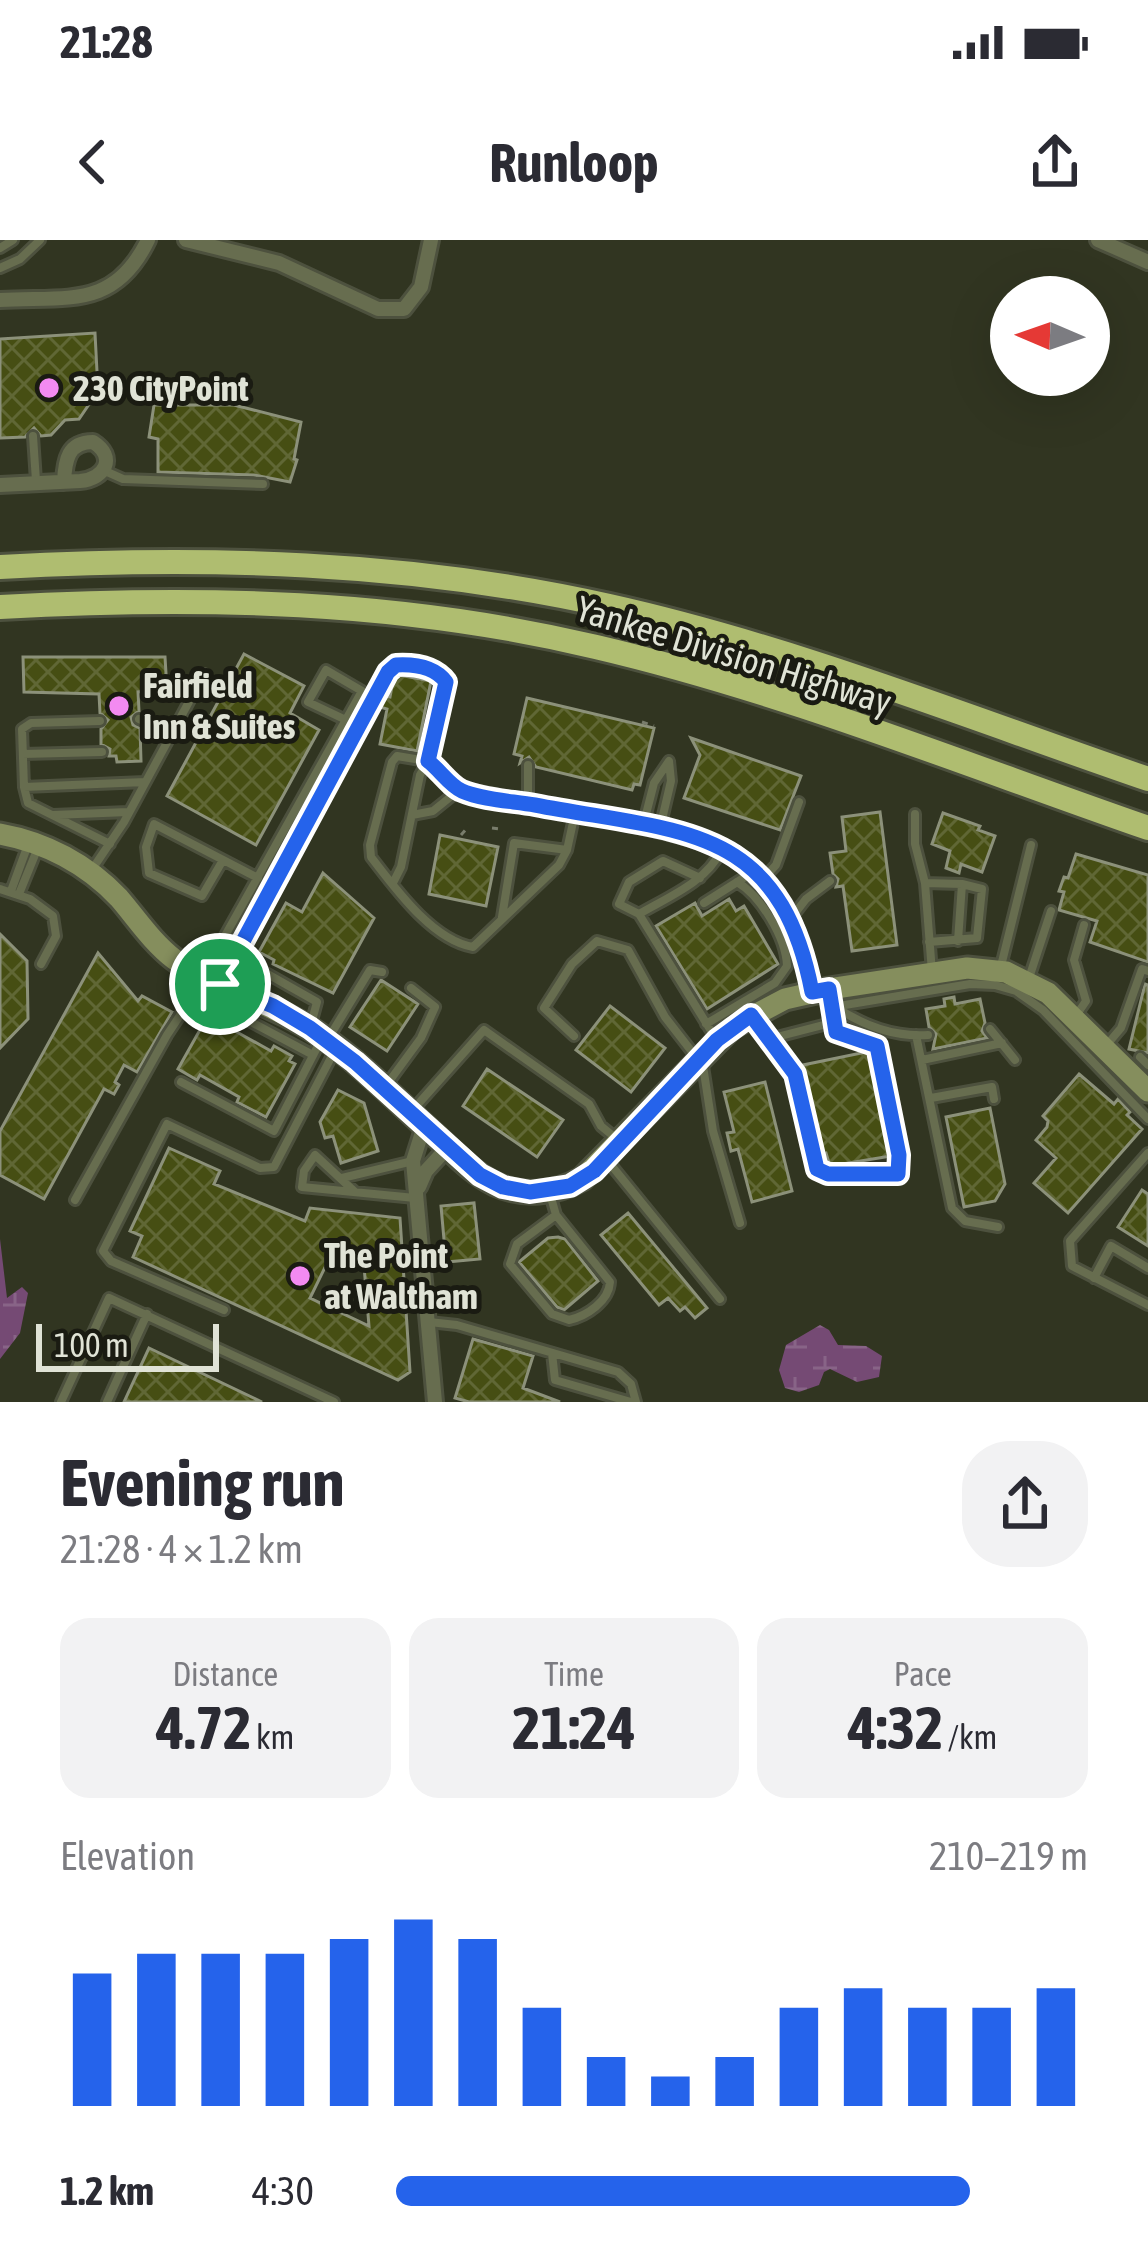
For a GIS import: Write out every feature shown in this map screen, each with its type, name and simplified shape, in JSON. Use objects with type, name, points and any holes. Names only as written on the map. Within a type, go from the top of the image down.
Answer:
[{"type":"highway","name":"Yankee Division Highway","points":[[0,567],[263,562],[386,571],[520,589],[652,616],[758,646],[1148,779]]},
{"type":"highway","name":"Yankee Division Highway","points":[[0,608],[243,600],[376,609],[552,637],[764,695],[1148,828]]},
{"type":"street","points":[[0,300],[108,290],[129,272],[148,240]]},
{"type":"street","points":[[186,240],[279,263],[378,309],[404,309],[422,287],[431,240]]},
{"type":"street","points":[[1098,240],[1148,262]]},
{"type":"street","points":[[0,485],[64,482],[91,480],[107,463],[102,448],[85,442],[68,454],[64,482]]},
{"type":"street","points":[[459,790],[643,826],[722,848],[760,874],[792,917],[825,996]]},
{"type":"street","points":[[0,834],[35,843],[90,872],[165,951],[215,987],[322,1041],[497,1185],[524,1192],[550,1191],[583,1179],[699,1059],[711,1032],[751,1015],[932,973],[973,968],[1000,970],[1029,980],[1074,1018],[1092,1046],[1146,1078]]},
{"type":"street","points":[[417,1119],[413,1161],[435,1402]]},
{"type":"street","points":[[417,1198],[426,1172],[448,1147]]},
{"type":"lane","points":[[0,248],[13,240]]},
{"type":"lane","points":[[0,268],[20,259],[40,240]]},
{"type":"lane","points":[[33,436],[36,483]]},
{"type":"lane","points":[[104,471],[123,479],[263,484]]},
{"type":"lane","points":[[75,1200],[167,1035],[215,987],[396,665],[422,667],[446,682],[394,884]]},
{"type":"lane","points":[[215,987],[257,878],[346,720],[362,691],[326,670],[308,702],[346,720]]},
{"type":"lane","points":[[90,872],[129,812],[204,674]]},
{"type":"lane","points":[[140,718],[172,733]]},
{"type":"lane","points":[[100,721],[31,722],[22,729],[24,787],[28,803],[110,844]]},
{"type":"lane","points":[[23,754],[102,752]]},
{"type":"lane","points":[[412,815],[434,811],[459,790],[428,761],[400,755],[392,762],[371,857],[434,927],[473,947],[542,886],[567,850],[575,813]]},
{"type":"lane","points":[[643,826],[654,783],[669,761],[671,781],[660,830]]},
{"type":"lane","points":[[528,765],[528,804]]},
{"type":"lane","points":[[24,787],[145,782]]},
{"type":"lane","points":[[704,903],[776,865],[800,802]]},
{"type":"lane","points":[[51,815],[129,812]]},
{"type":"lane","points":[[915,814],[932,973]]},
{"type":"lane","points":[[223,860],[202,896],[149,873],[146,847],[154,824],[223,860],[257,878]]},
{"type":"lane","points":[[15,893],[35,843]]},
{"type":"lane","points":[[502,918],[514,843],[567,850]]},
{"type":"lane","points":[[1000,970],[1031,845]]},
{"type":"lane","points":[[639,914],[700,878],[713,867],[722,848]]},
{"type":"lane","points":[[700,878],[663,861],[629,882],[619,904],[639,914],[711,1032],[779,980],[787,966],[782,942],[752,892],[737,882]]},
{"type":"lane","points":[[792,917],[830,881]]},
{"type":"lane","points":[[925,883],[982,890],[977,938],[929,942]]},
{"type":"lane","points":[[958,941],[962,884]]},
{"type":"lane","points":[[0,889],[48,910],[55,920],[56,936],[41,964]]},
{"type":"lane","points":[[1029,980],[1051,910]]},
{"type":"lane","points":[[1074,1018],[1086,1001],[1074,960],[1084,925]]},
{"type":"lane","points":[[574,1036],[544,1007],[572,964],[597,940],[633,955],[665,1017],[699,1059],[707,1078],[715,1140],[740,1223]]},
{"type":"lane","points":[[224,1310],[111,1261],[103,1251],[166,1124],[260,1168],[274,1167],[322,1041],[317,1002],[234,955]]},
{"type":"lane","points":[[1092,1046],[1121,1028],[1142,969],[1148,971]]},
{"type":"lane","points":[[181,1082],[274,1131],[322,1041],[370,970],[382,972]]},
{"type":"lane","points":[[825,996],[961,985],[995,985],[1016,991],[1092,1046],[1148,1119]]},
{"type":"lane","points":[[384,1089],[421,1038],[434,1007],[411,988]]},
{"type":"lane","points":[[751,1015],[795,1074],[817,1169],[828,1174],[898,1174],[899,1155],[877,1046],[842,1036],[831,1023],[825,996]]},
{"type":"lane","points":[[825,996],[867,1026],[900,1036],[928,1034]]},
{"type":"lane","points":[[769,1039],[831,1023]]},
{"type":"lane","points":[[990,1029],[1015,1060]]},
{"type":"lane","points":[[417,1119],[484,1030],[589,1104],[614,1151],[720,1299]]},
{"type":"lane","points":[[916,1035],[954,1213],[975,1225],[998,1227]]},
{"type":"lane","points":[[922,1060],[1002,1043]]},
{"type":"lane","points":[[1140,1057],[1146,1078]]},
{"type":"lane","points":[[931,1098],[992,1087],[994,1099]]},
{"type":"lane","points":[[1148,1153],[1070,1241],[1072,1266],[1148,1305]]},
{"type":"lane","points":[[355,1192],[315,1155],[304,1171],[302,1187],[417,1198]]},
{"type":"lane","points":[[340,1179],[413,1161]]},
{"type":"lane","points":[[550,1191],[556,1215],[610,1282],[602,1301],[569,1320],[552,1314],[510,1264],[517,1244],[556,1215]]},
{"type":"lane","points":[[1094,1277],[1111,1246],[1148,1268]]},
{"type":"lane","points":[[61,1402],[110,1298],[334,1402]]},
{"type":"lane","points":[[106,1402],[147,1313]]},
{"type":"lane","points":[[428,1322],[457,1325],[618,1372],[631,1384],[633,1402],[555,1380],[552,1353]]},
{"type":"path","points":[[642,722],[654,726]]},
{"type":"path","points":[[461,835],[469,826]]},
{"type":"path","points":[[492,828],[500,829]]},
{"type":"green space","points":[[0,1239],[7,1298],[22,1287],[28,1293],[20,1333],[0,1359]]},
{"type":"green space","points":[[820,1325],[838,1345],[866,1346],[882,1356],[879,1377],[857,1382],[830,1369],[819,1385],[799,1392],[785,1388],[779,1370],[786,1345]]},
{"type":"building","name":"230 CityPoint","points":[[95,333],[98,391],[79,419],[65,420],[51,435],[41,436],[34,428],[25,437],[0,438],[0,339]]},
{"type":"building","points":[[154,405],[234,405],[301,422],[290,482],[254,475],[158,472],[158,439],[149,437]]},
{"type":"building","points":[[244,654],[304,686],[290,713],[319,730],[256,845],[167,796]]},
{"type":"building","name":"Fairfield Inn & Suites","points":[[23,657],[165,657],[167,690],[138,692],[139,711],[131,717],[140,728],[141,761],[117,762],[101,744],[101,729],[108,720],[100,713],[99,694],[24,692]]},
{"type":"building","points":[[399,675],[431,681],[417,751],[380,744],[387,709],[380,707]]},
{"type":"building","points":[[527,698],[654,728],[640,785],[634,784],[632,790],[536,767],[529,757],[520,763],[522,756],[514,754]]},
{"type":"building","points":[[691,738],[801,776],[780,830],[684,798],[700,755]]},
{"type":"building","points":[[880,812],[897,945],[852,951],[843,886],[836,887],[830,853],[846,851],[842,817]]},
{"type":"building","points":[[943,813],[995,836],[982,872],[961,864],[959,873],[946,868],[950,851],[932,844]]},
{"type":"building","points":[[440,835],[498,847],[486,906],[429,894]]},
{"type":"building","points":[[1076,854],[1148,875],[1148,962],[1090,942],[1097,921],[1059,910],[1064,892],[1059,891]]},
{"type":"building","points":[[323,873],[374,918],[333,993],[273,964],[274,960],[259,952],[286,903],[302,912]]},
{"type":"building","points":[[729,899],[736,911],[744,906],[778,964],[707,1009],[656,926],[695,903],[702,916]]},
{"type":"building","points":[[0,934],[27,961],[28,1019],[0,1048]]},
{"type":"building","points":[[98,953],[138,1001],[142,996],[172,1012],[137,1072],[124,1065],[114,1094],[104,1089],[44,1199],[0,1175],[0,1131]]},
{"type":"building","points":[[381,980],[418,1004],[387,1051],[350,1027]]},
{"type":"building","points":[[1148,985],[1148,1053],[1129,1049]]},
{"type":"building","points":[[954,997],[955,1004],[980,999],[982,1031],[987,1038],[933,1049],[936,1034],[929,1027],[926,1009],[945,1006],[944,999]]},
{"type":"building","points":[[610,1006],[665,1048],[631,1092],[576,1050]]},
{"type":"building","points":[[210,1012],[271,1051],[274,1046],[292,1056],[289,1061],[295,1064],[266,1117],[200,1075],[197,1080],[178,1069]]},
{"type":"building","points":[[870,1053],[891,1156],[830,1166],[826,1153],[822,1154],[803,1065]]},
{"type":"building","points":[[487,1069],[563,1120],[537,1157],[463,1106]]},
{"type":"building","points":[[1079,1074],[1114,1104],[1118,1099],[1142,1129],[1068,1213],[1034,1183],[1056,1158],[1036,1140],[1047,1127],[1043,1116]]},
{"type":"building","points":[[765,1082],[792,1191],[752,1202],[738,1149],[731,1151],[727,1133],[734,1132],[724,1092]]},
{"type":"building","points":[[338,1090],[364,1103],[378,1151],[341,1163],[333,1136],[325,1138],[320,1122]]},
{"type":"building","points":[[990,1108],[1005,1184],[995,1201],[964,1207],[946,1117]]},
{"type":"building","points":[[169,1148],[220,1171],[214,1184],[305,1221],[310,1208],[400,1218],[410,1372],[398,1380],[133,1257],[142,1236],[130,1231]],"holes":[[[333,1251],[363,1254],[369,1326],[310,1298]]]},
{"type":"building","points":[[1142,1190],[1148,1194],[1148,1246],[1118,1227]]},
{"type":"building","points":[[474,1203],[480,1259],[446,1262],[441,1206]]},
{"type":"building","points":[[628,1213],[707,1308],[695,1318],[668,1298],[659,1305],[601,1235]]},
{"type":"building","points":[[548,1238],[565,1239],[598,1281],[564,1310],[519,1262]]},
{"type":"building","points":[[473,1339],[533,1356],[523,1388],[560,1402],[455,1398]]},
{"type":"building","points":[[149,1348],[262,1402],[124,1402]]},
{"type":"place","name":"230 CityPoint","points":[[49,388]]},
{"type":"place","name":"Fairfield Inn & Suites","points":[[119,706]]},
{"type":"place","name":"The Point at Waltham","points":[[300,1276]]},
{"type":"route","points":[[396,665],[422,667],[446,682],[428,761],[459,790],[695,837],[737,856],[764,878],[796,927],[812,992],[829,989],[836,1032],[877,1046],[899,1155],[898,1174],[828,1174],[817,1169],[795,1074],[751,1015],[717,1040],[588,1175],[550,1191],[509,1189],[475,1171],[322,1036],[273,1006],[220,984],[388,672],[396,665]]}]
